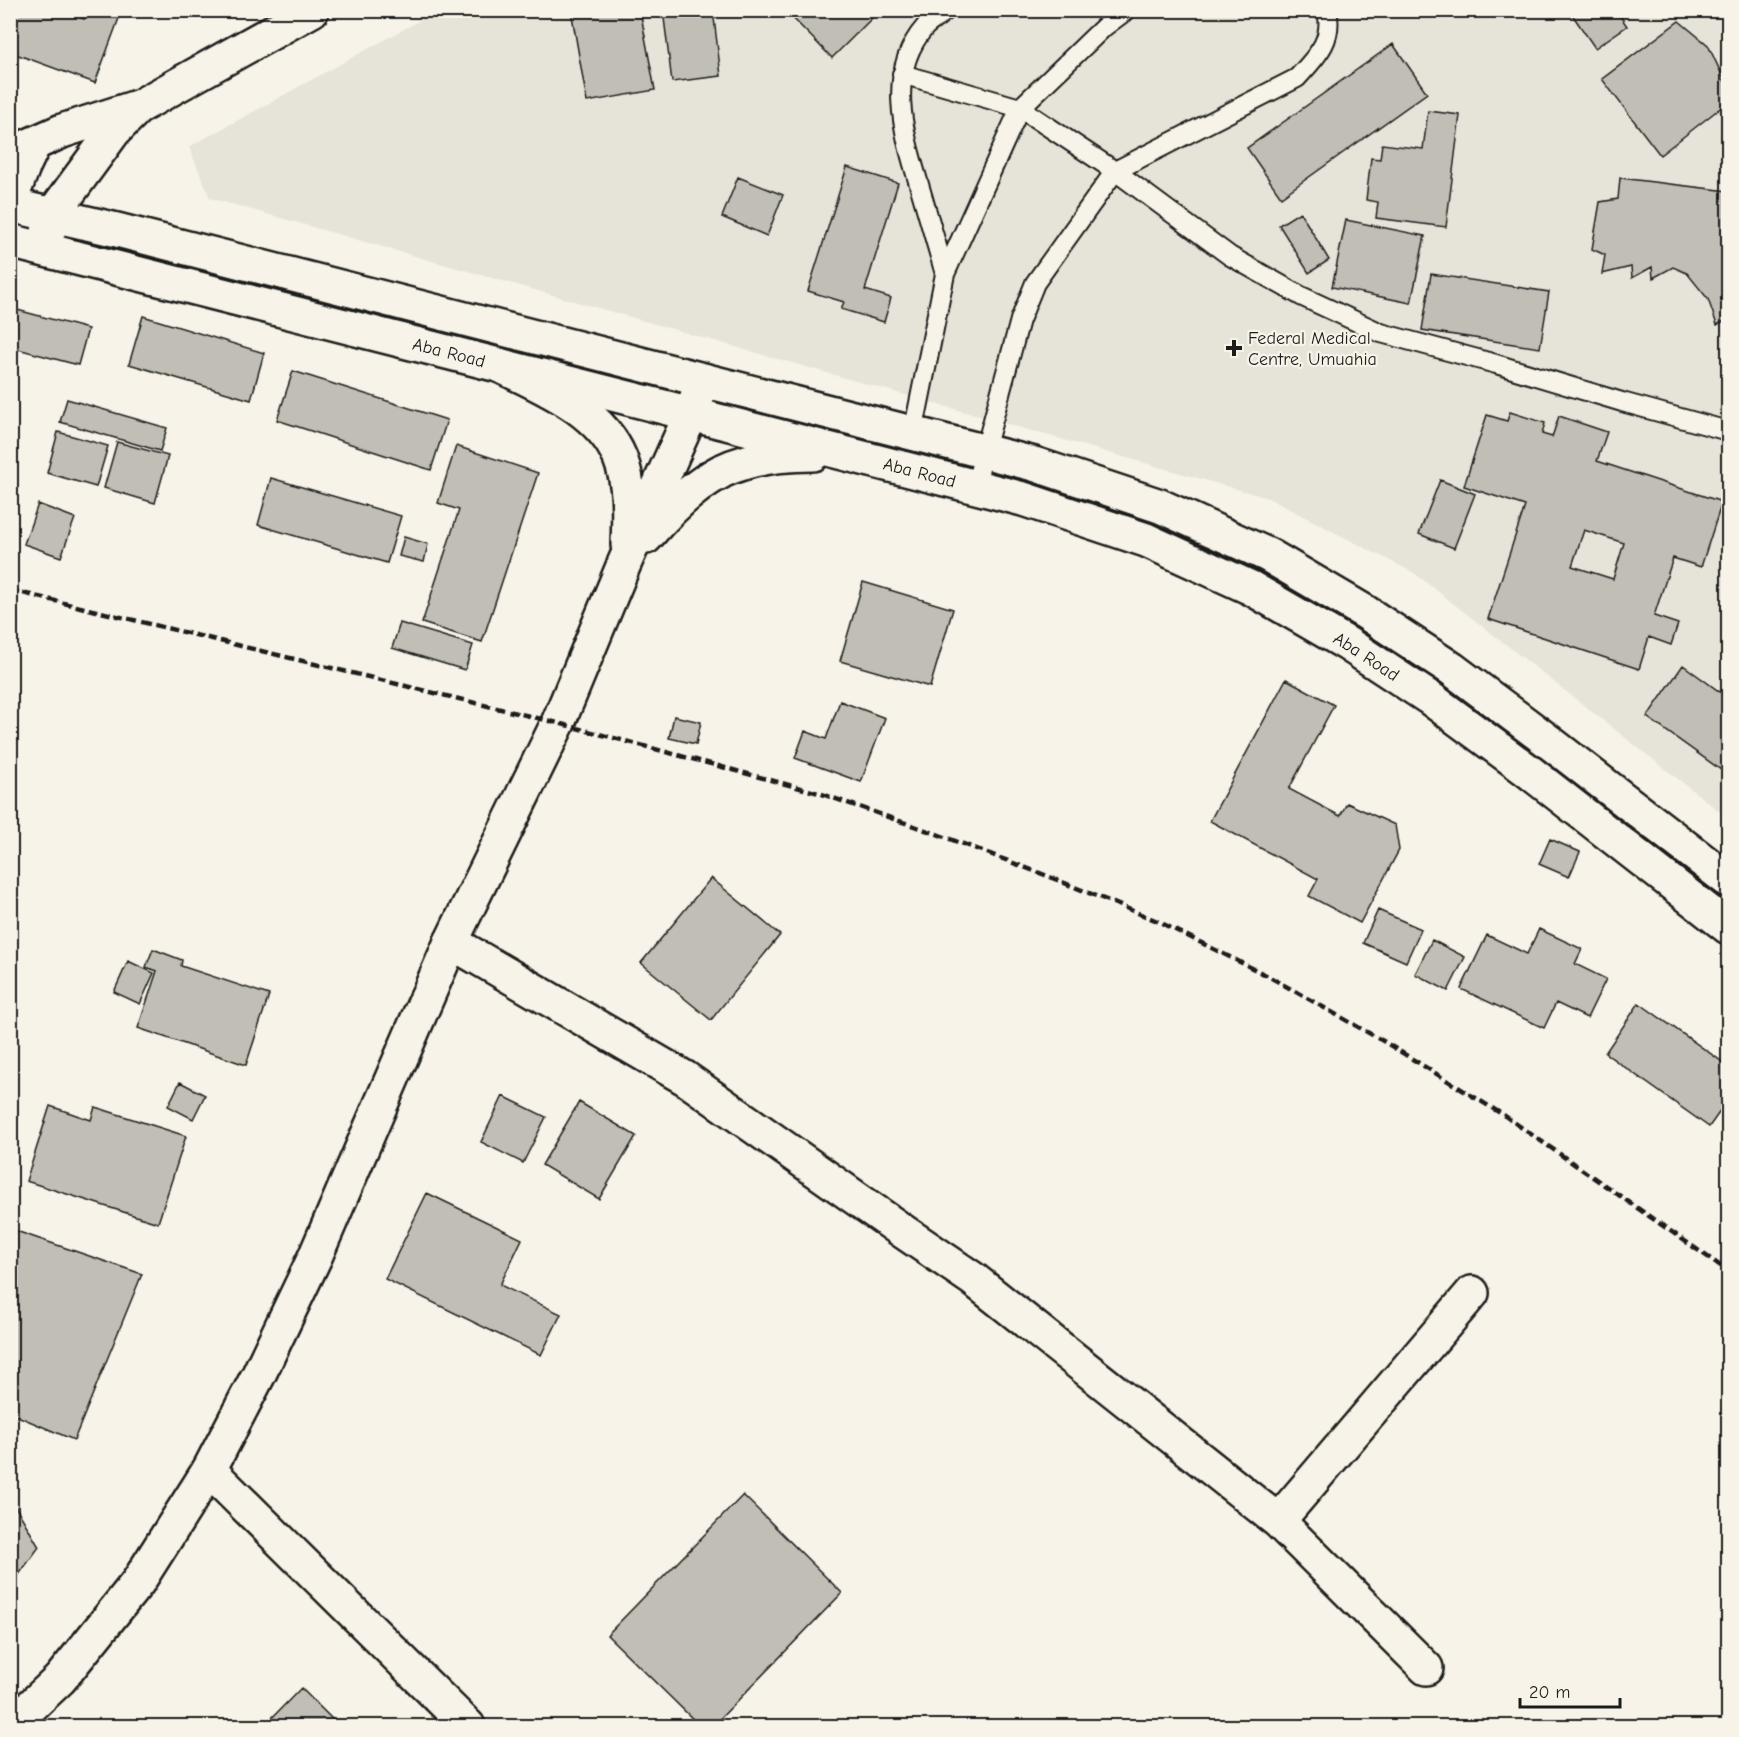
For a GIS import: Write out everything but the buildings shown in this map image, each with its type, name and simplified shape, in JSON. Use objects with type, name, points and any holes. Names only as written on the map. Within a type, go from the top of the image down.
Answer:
[{"type":"main road","points":[[10,203],[22,167],[22,149],[62,131],[140,106],[312,10]]},
{"type":"main road","points":[[42,250],[53,214],[114,131],[140,106]]},
{"type":"main road","points":[[99,151],[93,178],[93,198],[100,213],[117,230]]},
{"type":"main road","name":"Aba Road","points":[[10,203],[1034,464],[1160,506],[1268,555],[1365,612],[1452,669],[1728,880]]},
{"type":"main road","name":"Aba Road","points":[[10,241],[1023,499],[1146,540],[1251,588],[1346,643],[1431,699],[1527,770],[1728,927]]},
{"type":"main road","points":[[499,365],[549,389],[594,422],[610,440],[621,460],[627,485],[629,508],[626,561]]},
{"type":"main road","points":[[10,1726],[60,1679],[138,1582],[208,1470],[259,1374],[315,1257],[451,942],[558,723],[691,414],[703,380]]},
{"type":"main road","points":[[626,561],[658,522],[676,505],[723,471],[751,461],[781,455],[846,453]]},
{"type":"main road","points":[[451,942],[685,1078],[973,1279],[1278,1521],[1426,1668]]},
{"type":"main road","points":[[1278,1521],[1472,1293]]},
{"type":"main road","points":[[208,1470],[468,1726]]},
{"type":"lane","points":[[945,274],[908,146],[901,112],[902,75],[910,49],[926,27],[947,10]]},
{"type":"lane","points":[[913,433],[945,274],[1020,108],[1104,27],[1127,10]]},
{"type":"lane","points":[[975,487],[1020,320],[1035,283],[1115,171],[1297,78],[1318,56],[1329,32],[1327,10]]},
{"type":"lane","points":[[902,75],[1020,108],[1115,171],[1230,256],[1301,296],[1381,333],[1728,431]]},
{"type":"shaded area","name":"Federal Medical Centre, Umuahia","points":[[437,11],[1728,11],[1728,818],[1414,573],[1268,498],[210,198],[189,147]]},
{"type":"railway","points":[[10,590],[558,723],[819,793],[1045,875],[1155,920],[1268,976],[1383,1041],[1505,1116],[1728,1271]]},
{"type":"place","name":"Federal Medical Centre, Umuahia","points":[[1234,348]]}]
